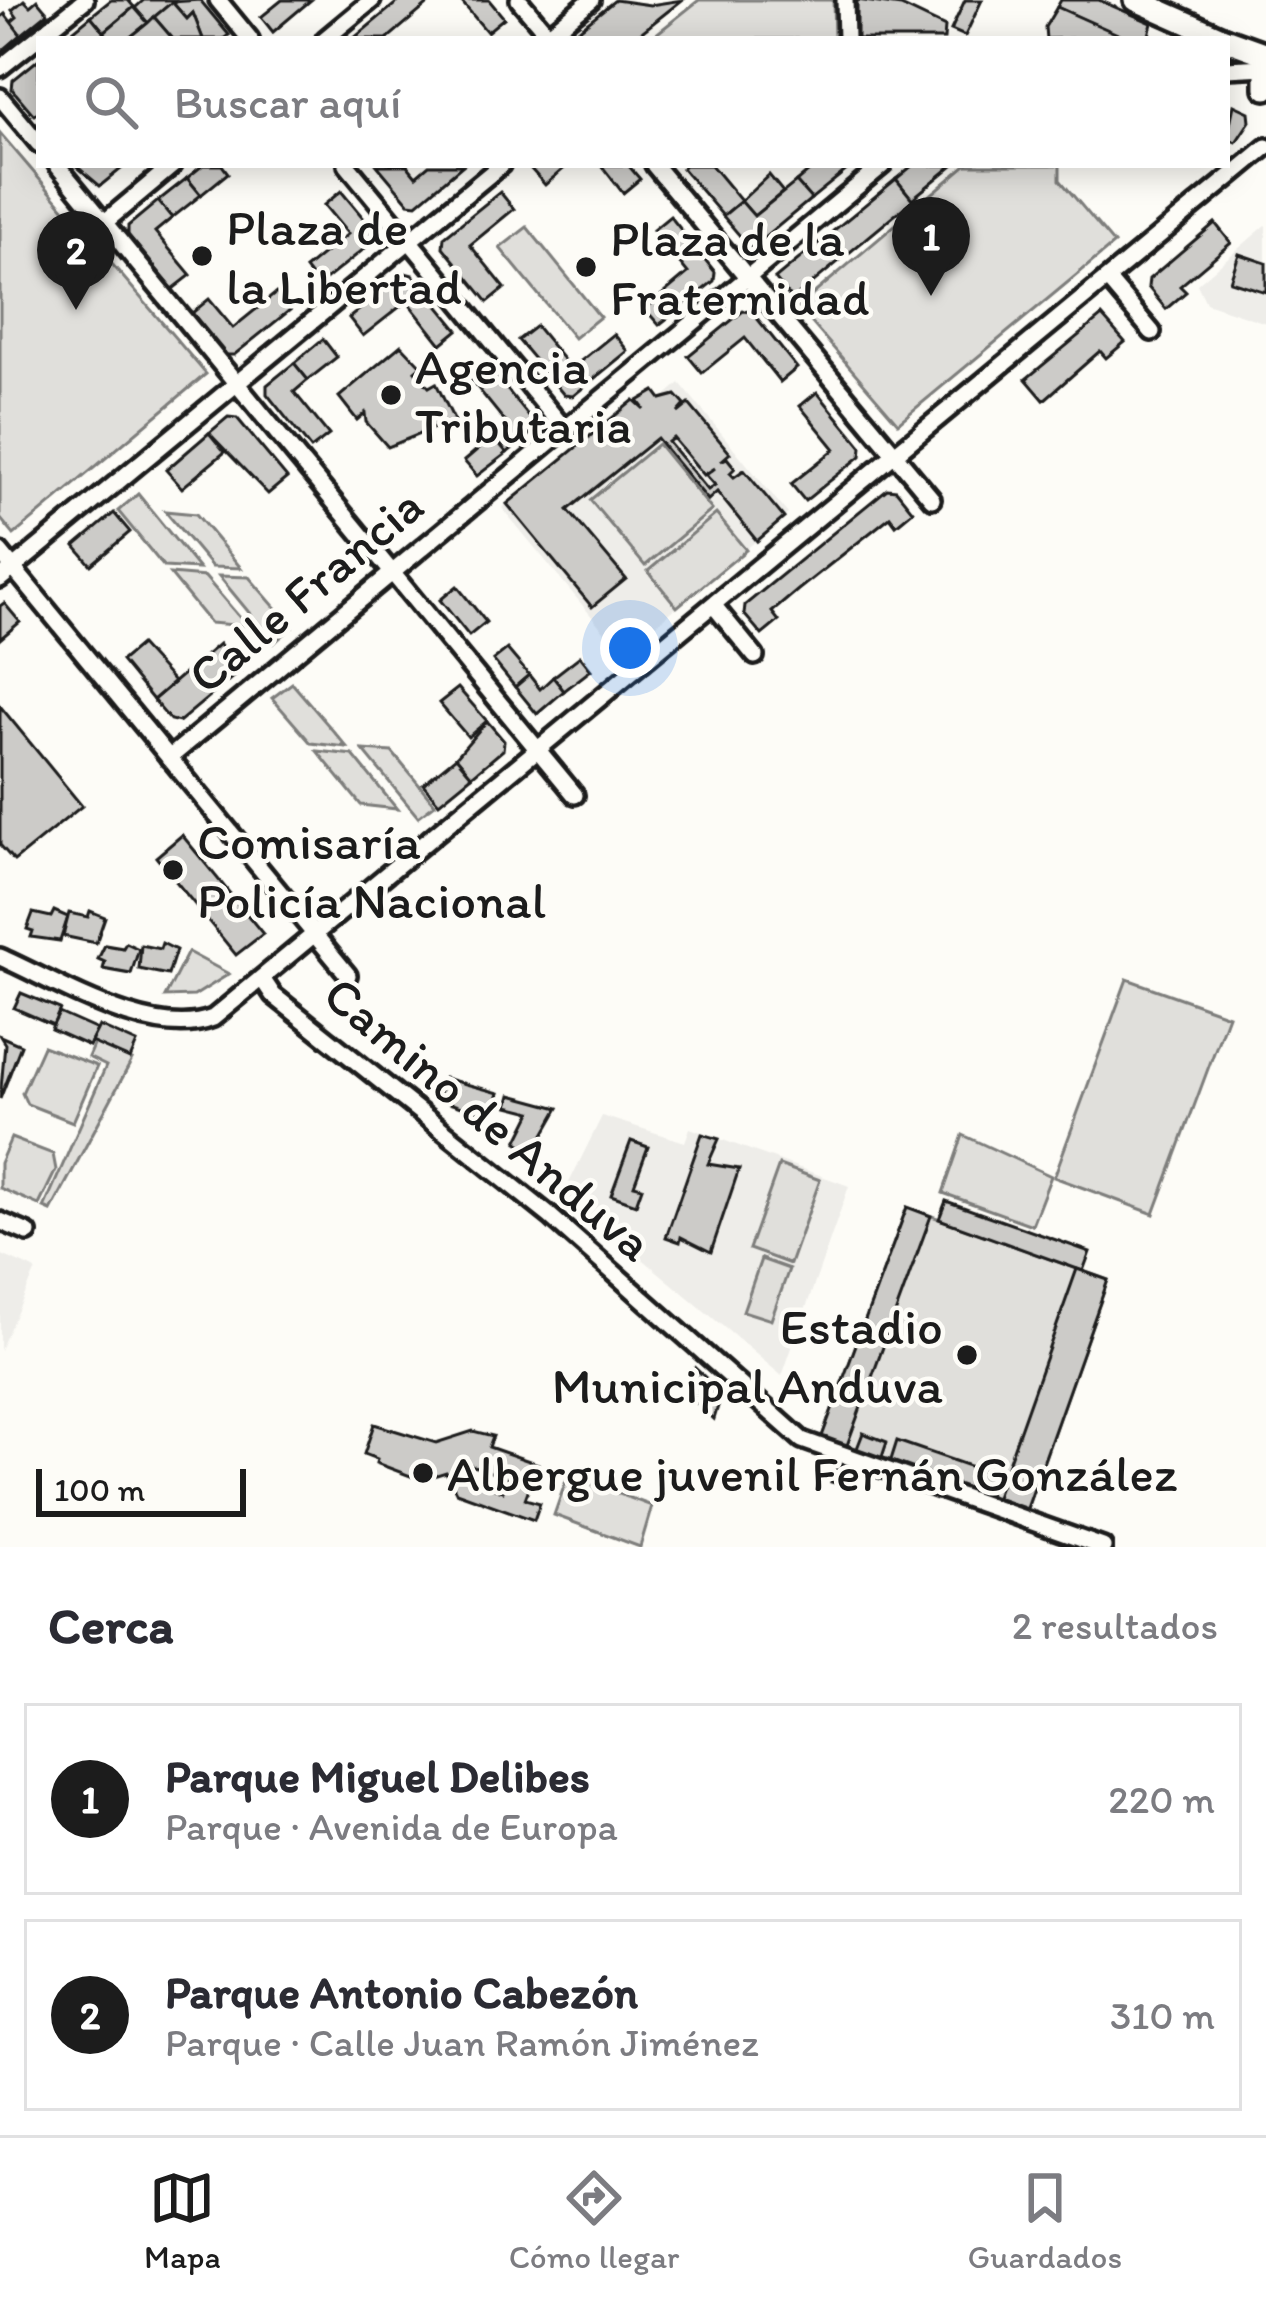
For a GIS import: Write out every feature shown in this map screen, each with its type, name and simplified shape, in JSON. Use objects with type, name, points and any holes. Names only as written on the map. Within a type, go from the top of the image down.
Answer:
[{"type":"main road","points":[[1136,0],[1180,29],[1209,36]]},
{"type":"main road","points":[[1230,41],[1266,54]]},
{"type":"main road","points":[[1265,65],[1266,88]]},
{"type":"street","points":[[40,36],[85,0]]},
{"type":"street","points":[[218,0],[248,36]]},
{"type":"street","points":[[329,36],[372,0]]},
{"type":"street","points":[[519,0],[549,36]]},
{"type":"street","points":[[551,36],[592,0]]},
{"type":"street","points":[[845,0],[846,36]]},
{"type":"street","points":[[0,68],[36,39]]},
{"type":"street","points":[[1230,69],[1265,65]]},
{"type":"street","points":[[0,97],[36,140]]},
{"type":"street","points":[[0,957],[148,1021],[184,1027],[213,1018],[1266,148]]},
{"type":"street","points":[[59,168],[575,795]]},
{"type":"street","points":[[104,222],[169,168]]},
{"type":"street","points":[[350,168],[566,431]]},
{"type":"street","points":[[6,573],[497,168]]},
{"type":"street","points":[[657,168],[932,499]]},
{"type":"street","name":"Calle Francia","points":[[169,758],[879,168]]},
{"type":"street","points":[[1108,280],[1151,332]]},
{"type":"street","points":[[0,552],[6,573],[169,758],[348,975]]},
{"type":"street","points":[[716,607],[755,656]]},
{"type":"street","name":"Camino de Anduva","points":[[263,980],[274,994],[550,1216],[802,1441],[1102,1547]]},
{"type":"street","points":[[0,1221],[28,1233]]},
{"type":"shaded area","points":[[699,0],[833,0],[834,36],[654,36]]},
{"type":"shaded area","points":[[0,133],[206,374],[14,535],[0,518]]},
{"type":"shaded area","points":[[962,168],[1060,168],[1060,180],[1114,244],[898,423],[798,307]]},
{"type":"shaded area","points":[[1266,225],[1266,323],[1206,303],[1197,284]]},
{"type":"shaded area","points":[[527,227],[600,317],[574,338],[500,248]]},
{"type":"shaded area","points":[[680,383],[788,514],[622,653],[502,508],[634,400],[655,391],[662,399]]},
{"type":"shaded area","points":[[658,444],[712,510],[645,566],[590,500]]},
{"type":"shaded area","points":[[138,494],[199,569],[164,567],[118,511]]},
{"type":"shaded area","points":[[165,511],[196,514],[241,568],[212,567]]},
{"type":"shaded area","points":[[716,514],[746,550],[677,607],[648,571]]},
{"type":"shaded area","points":[[170,574],[205,577],[247,626],[210,623]]},
{"type":"shaded area","points":[[219,576],[249,577],[292,627],[274,643]]},
{"type":"shaded area","points":[[292,683],[347,747],[311,743],[272,698]]},
{"type":"shaded area","points":[[363,750],[392,752],[435,804],[418,817]]},
{"type":"shaded area","points":[[317,751],[353,755],[397,809],[361,805]]},
{"type":"shaded area","points":[[188,952],[229,974],[194,996],[165,997]]},
{"type":"shaded area","points":[[1127,979],[1228,1015],[1154,1214],[1054,1177]]},
{"type":"shaded area","points":[[94,1043],[132,1060],[51,1211],[44,1208],[106,1066],[88,1057]]},
{"type":"shaded area","points":[[43,1046],[97,1066],[73,1122],[27,1104],[22,1093]]},
{"type":"shaded area","points":[[602,1116],[685,1142],[690,1128],[849,1186],[782,1376],[564,1193]]},
{"type":"shaded area","points":[[963,1135],[1051,1176],[1032,1225],[943,1193]]},
{"type":"shaded area","points":[[11,1138],[53,1154],[56,1170],[39,1205],[0,1188],[0,1163]]},
{"type":"shaded area","points":[[779,1165],[820,1180],[790,1264],[749,1249]]},
{"type":"shaded area","name":"Estadio Municipal Anduva","points":[[907,1207],[1108,1280],[1026,1511],[821,1439]]},
{"type":"shaded area","points":[[0,1254],[36,1270],[0,1350]]},
{"type":"shaded area","points":[[761,1259],[789,1269],[771,1320],[743,1311]]},
{"type":"shaded area","points":[[568,1475],[652,1506],[640,1547],[554,1515]]},
{"type":"building","points":[[24,0],[30,6],[37,0],[48,13],[21,35],[11,22],[17,17],[12,10]]},
{"type":"building","points":[[111,0],[128,0],[134,7],[104,32],[91,16]]},
{"type":"building","points":[[144,0],[175,0],[148,23],[135,8]]},
{"type":"building","points":[[200,0],[229,35],[202,36],[193,13],[187,19],[172,2]]},
{"type":"building","points":[[282,0],[311,0],[273,32],[261,17]]},
{"type":"building","points":[[400,0],[432,1],[391,36],[357,36]]},
{"type":"building","points":[[460,0],[489,0],[504,18],[487,32]]},
{"type":"building","points":[[615,0],[650,5],[682,0],[637,36],[573,34]]},
{"type":"building","points":[[857,0],[901,6],[945,27],[944,36],[857,36]]},
{"type":"building","points":[[965,0],[982,0],[965,36],[951,30]]},
{"type":"building","points":[[1061,0],[1099,0],[1152,23],[1149,36],[1120,36],[1057,7]]},
{"type":"building","points":[[172,2],[187,19],[193,13],[202,36],[170,36],[154,17]]},
{"type":"building","points":[[134,7],[148,23],[132,36],[104,32]]},
{"type":"building","points":[[1057,7],[1122,36],[1046,36],[1045,27]]},
{"type":"building","points":[[5,14],[21,35],[0,53],[0,18]]},
{"type":"building","points":[[91,16],[105,33],[101,36],[67,36]]},
{"type":"building","points":[[154,17],[170,36],[132,36]]},
{"type":"building","points":[[36,61],[34,115],[12,89],[13,80]]},
{"type":"building","points":[[1234,105],[1249,112],[1250,121],[1236,142],[1230,139]]},
{"type":"building","points":[[79,168],[122,168],[100,186]]},
{"type":"building","points":[[199,168],[224,168],[228,173],[201,195],[187,178]]},
{"type":"building","points":[[380,168],[409,168],[416,176],[425,168],[459,168],[417,204],[409,203]]},
{"type":"building","points":[[530,168],[565,168],[545,185]]},
{"type":"building","points":[[603,168],[631,168],[640,179],[623,193]]},
{"type":"building","points":[[682,168],[714,168],[741,201],[723,216]]},
{"type":"building","points":[[812,168],[849,168],[811,199],[796,182]]},
{"type":"building","points":[[909,168],[949,168],[912,199],[896,179]]},
{"type":"building","points":[[769,175],[783,192],[754,216],[741,201]]},
{"type":"building","points":[[187,178],[201,195],[172,218],[158,201]]},
{"type":"building","points":[[896,179],[913,200],[792,300],[775,279]]},
{"type":"building","points":[[796,182],[811,199],[751,249],[723,216],[741,201],[754,216]]},
{"type":"building","points":[[341,191],[375,232],[374,241],[318,286],[305,269],[348,234],[324,205]]},
{"type":"building","points":[[500,192],[514,209],[470,245],[505,288],[488,302],[443,247],[444,237]]},
{"type":"building","points":[[158,201],[172,218],[155,232],[191,275],[173,289],[128,235],[128,226]]},
{"type":"building","points":[[670,216],[715,272],[714,281],[659,325],[645,309],[688,273],[653,230]]},
{"type":"building","points":[[1215,223],[1231,243],[1180,286],[1186,292],[1166,309],[1148,287],[1149,279]]},
{"type":"building","points":[[1239,254],[1266,263],[1266,292],[1230,281]]},
{"type":"building","points":[[405,273],[413,275],[458,330],[441,344],[407,301],[363,336],[349,318]]},
{"type":"building","points":[[276,293],[290,310],[234,355],[225,355],[192,313],[209,299],[233,328]]},
{"type":"building","points":[[743,311],[752,312],[797,368],[780,382],[745,338],[702,373],[688,356]]},
{"type":"building","points":[[1102,316],[1125,342],[1106,358],[1100,351],[1044,400],[1026,379]]},
{"type":"building","points":[[536,326],[571,369],[614,334],[628,351],[573,396],[564,395],[518,340]]},
{"type":"building","points":[[323,339],[337,357],[308,380],[294,363]]},
{"type":"building","name":"Agencia Tributaria","points":[[401,345],[421,366],[415,371],[429,387],[436,383],[454,420],[388,447],[366,422],[365,413],[357,420],[339,397]]},
{"type":"building","points":[[294,363],[308,380],[294,392],[329,435],[311,449],[267,394],[267,385]]},
{"type":"building","points":[[489,367],[534,423],[533,432],[507,453],[493,436],[507,424],[472,381]]},
{"type":"building","points":[[655,391],[661,399],[676,395],[685,405],[678,413],[689,404],[730,453],[721,461],[727,458],[735,468],[730,473],[734,477],[744,470],[784,518],[757,541],[717,492],[708,500],[657,438],[568,510],[626,579],[592,607],[507,504],[634,400],[644,409],[638,401]],"holes":[[[673,438],[704,475],[715,468],[706,475],[715,485],[708,490],[668,442]]]},
{"type":"building","points":[[817,392],[862,447],[861,456],[805,501],[791,484],[835,449],[800,406]]},
{"type":"building","points":[[228,417],[237,418],[287,478],[268,494],[209,433]]},
{"type":"building","points":[[209,433],[225,452],[182,488],[166,470]]},
{"type":"building","points":[[493,436],[507,453],[477,476],[464,461]]},
{"type":"building","points":[[887,489],[896,490],[913,511],[896,525],[890,517],[798,590],[772,612],[779,621],[762,635],[744,614],[745,605]]},
{"type":"building","points":[[114,513],[130,532],[91,565],[75,546]]},
{"type":"building","points":[[457,586],[486,622],[469,636],[440,600]]},
{"type":"building","points":[[4,603],[20,622],[0,639],[0,606]]},
{"type":"building","points":[[219,644],[240,671],[179,722],[170,720],[153,700]]},
{"type":"building","points":[[140,645],[174,682],[153,700],[121,661]]},
{"type":"building","points":[[507,649],[529,675],[515,687],[493,660]]},
{"type":"building","points":[[580,656],[591,670],[564,691],[553,677]]},
{"type":"building","points":[[529,675],[540,689],[553,677],[564,691],[537,714],[515,687]]},
{"type":"building","points":[[458,688],[487,721],[468,737],[439,703]]},
{"type":"building","points":[[0,706],[82,806],[14,861],[0,845]]},
{"type":"building","points":[[487,721],[504,741],[503,750],[472,776],[456,757]]},
{"type":"building","points":[[456,757],[472,776],[439,803],[423,784]]},
{"type":"building","points":[[182,835],[263,934],[236,955],[156,857]]},
{"type":"building","points":[[54,911],[68,917],[60,941],[31,937],[33,931],[27,929],[33,913],[51,917]]},
{"type":"building","points":[[90,911],[105,917],[96,943],[63,936],[69,913],[88,917]]},
{"type":"building","points":[[126,943],[139,949],[131,974],[103,969],[105,962],[98,959],[105,945],[123,948]]},
{"type":"building","points":[[162,943],[176,950],[168,975],[139,969],[141,945],[160,949]]},
{"type":"building","points":[[21,993],[60,1009],[53,1025],[14,1008]]},
{"type":"building","points":[[59,1013],[97,1030],[89,1046],[51,1029]]},
{"type":"building","points":[[99,1026],[137,1043],[130,1059],[91,1042]]},
{"type":"building","points":[[0,1036],[21,1045],[0,1099],[5,1044]]},
{"type":"building","points":[[444,1078],[499,1093],[491,1117],[437,1099]]},
{"type":"building","points":[[511,1095],[559,1108],[534,1152],[517,1142],[532,1112],[508,1106]]},
{"type":"building","points":[[702,1134],[719,1139],[708,1164],[739,1169],[711,1252],[681,1237],[680,1242],[666,1237]]},
{"type":"building","points":[[631,1141],[648,1147],[634,1185],[642,1187],[636,1204],[611,1195]]},
{"type":"building","points":[[946,1201],[1090,1252],[1083,1271],[939,1219]]},
{"type":"building","points":[[907,1207],[931,1216],[846,1448],[821,1439]]},
{"type":"building","points":[[1077,1269],[1108,1280],[1026,1511],[995,1500]]},
{"type":"building","points":[[695,1368],[722,1393],[714,1419],[687,1394]]},
{"type":"building","name":"Albergue juvenil Fernán González","points":[[374,1424],[436,1443],[473,1431],[493,1436],[489,1447],[538,1464],[525,1499],[540,1503],[534,1520],[456,1492],[446,1472],[421,1480],[364,1454]],"holes":[[[468,1464],[507,1478],[503,1491],[457,1474],[454,1468]]]},
{"type":"building","points":[[863,1433],[887,1442],[881,1460],[856,1451]]},
{"type":"building","points":[[897,1441],[995,1475],[987,1497],[890,1463]]},
{"type":"building","points":[[837,1464],[857,1471],[852,1488],[831,1482]]},
{"type":"place","name":"Plaza de la Libertad","points":[[202,256]]},
{"type":"place","name":"Plaza de la Fraternidad","points":[[586,267]]},
{"type":"place","name":"Parque Miguel Delibes","points":[[931,296]]},
{"type":"place","name":"Parque Antonio Cabezón","points":[[76,310]]},
{"type":"place","name":"Agencia Tributaria","points":[[391,395]]},
{"type":"place","name":"Comisaría Policía Nacional","points":[[173,870]]},
{"type":"place","name":"Estadio Municipal Anduva","points":[[967,1355]]},
{"type":"place","name":"Albergue juvenil Fernán González","points":[[423,1473]]}]
